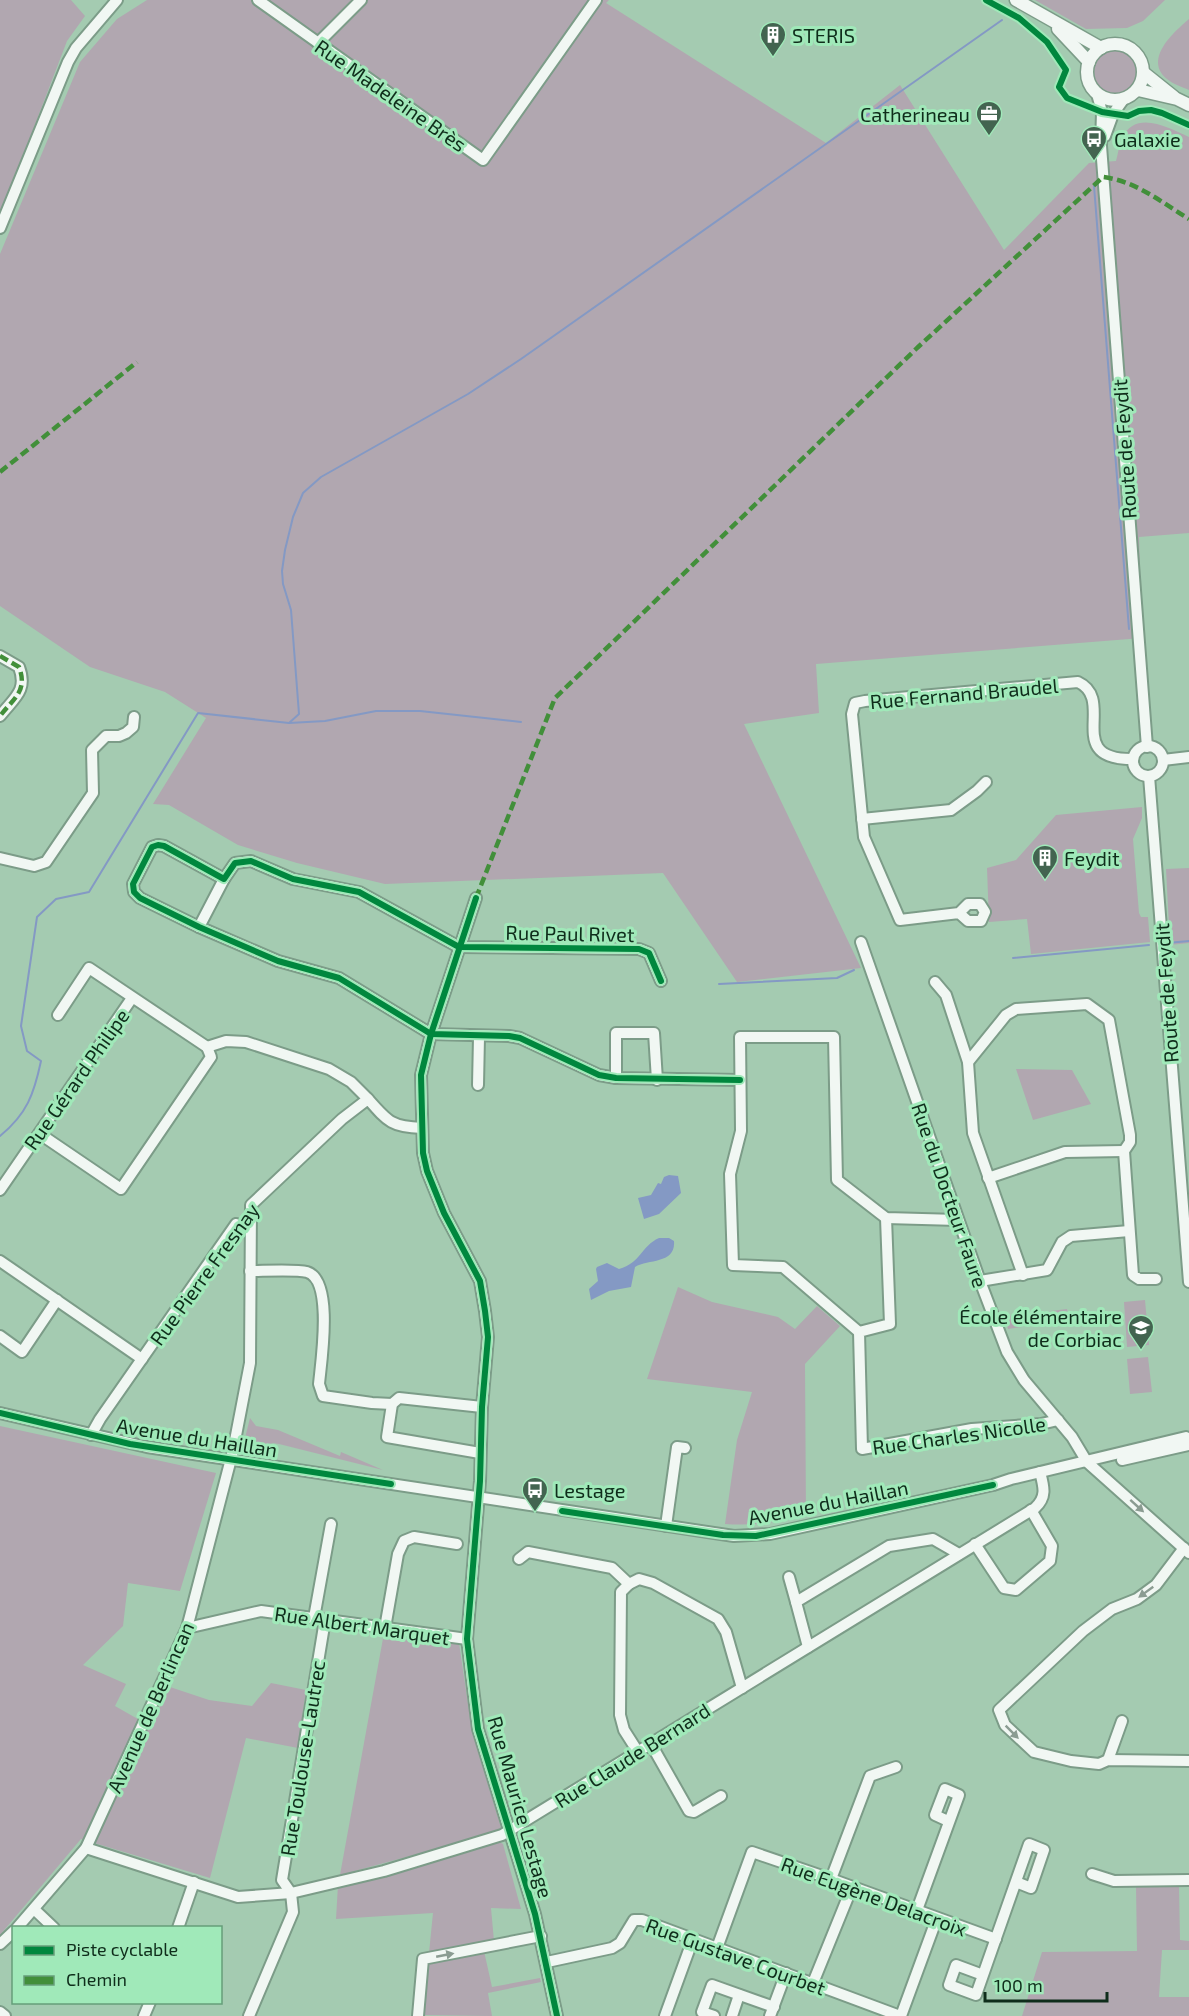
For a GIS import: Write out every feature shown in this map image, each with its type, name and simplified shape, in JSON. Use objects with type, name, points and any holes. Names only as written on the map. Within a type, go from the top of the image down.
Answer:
[{"type":"main road","points":[[1016,0],[1101,48]]},
{"type":"main road","points":[[1052,21],[1089,62]]},
{"type":"main road","points":[[1118,44],[1126,46],[1139,57],[1144,73],[1142,82],[1138,90],[1123,100],[1105,99],[1092,89],[1087,75],[1089,62],[1101,48],[1118,44]]},
{"type":"main road","points":[[1144,73],[1177,99],[1189,105]]},
{"type":"main road","points":[[1138,90],[1177,99]]},
{"type":"street","points":[[0,228],[68,62],[76,48],[117,0]]},
{"type":"street","name":"Rue Madeleine Brès","points":[[258,0],[483,160],[596,0]]},
{"type":"street","points":[[318,43],[361,0]]},
{"type":"street","name":"Route de Feydit","points":[[1097,94],[1102,112],[1101,151],[1147,747]]},
{"type":"street","name":"Route de Feydit","points":[[1101,151],[1113,114],[1123,100]]},
{"type":"street","points":[[0,656],[19,667],[23,677],[23,687],[0,716]]},
{"type":"street","name":"Rue Fernand Braudel","points":[[959,913],[900,920],[864,837],[852,714],[855,703],[1078,682],[1086,686],[1092,696],[1095,739],[1099,749],[1106,756],[1133,759]]},
{"type":"street","points":[[0,858],[34,866],[46,862],[93,793],[92,750],[106,736],[126,733],[133,727],[134,717]]},
{"type":"street","points":[[1147,747],[1158,750],[1162,760],[1159,770],[1149,776],[1139,773],[1133,759],[1138,750],[1147,747]]},
{"type":"street","points":[[1162,760],[1189,757]]},
{"type":"street","name":"Route de Feydit","points":[[1149,776],[1189,1282]]},
{"type":"street","points":[[862,819],[951,810],[986,782]]},
{"type":"street","points":[[224,879],[164,846],[158,845],[153,847],[133,884],[134,892],[140,898],[199,927],[278,961],[339,978],[431,1034],[520,1038],[599,1075],[616,1078],[740,1080]]},
{"type":"street","points":[[199,927],[235,863],[251,861],[293,879],[359,892],[459,947]]},
{"type":"street","name":"Rue Maurice Lestage","points":[[476,898],[431,1034],[421,1075],[423,1153],[427,1171],[444,1213],[480,1281],[488,1337],[482,1407],[479,1498],[467,1639],[478,1729],[541,1936],[558,2016]]},
{"type":"street","name":"Rue du Docteur Faure","points":[[861,942],[958,1220],[1007,1352],[1024,1380],[1072,1437],[1090,1465],[1186,1551]]},
{"type":"street","name":"Rue Paul Rivet","points":[[459,947],[639,949],[649,953],[661,981]]},
{"type":"street","points":[[40,1134],[121,1189],[211,1057],[207,1047],[88,968],[58,1015]]},
{"type":"street","points":[[935,982],[946,995],[968,1062],[973,1133],[1023,1275]]},
{"type":"street","name":"Rue Gérard Philipe","points":[[0,1190],[132,998]]},
{"type":"street","points":[[968,1062],[1006,1015],[1016,1009],[1087,1005],[1109,1020],[1130,1135],[1130,1142],[1124,1150],[1134,1275],[1139,1279],[1156,1279]]},
{"type":"street","points":[[616,1078],[616,1033],[654,1033],[657,1080]]},
{"type":"street","points":[[478,1085],[479,1037]]},
{"type":"street","points":[[886,1218],[890,1324],[859,1332],[783,1267],[733,1264],[730,1174],[741,1131],[740,1037],[834,1037],[837,1180],[886,1218],[958,1220]]},
{"type":"street","points":[[207,1047],[226,1041],[246,1042],[329,1070],[351,1082],[388,1121],[399,1127],[422,1128]]},
{"type":"street","name":"Rue Pierre Fresnay","points":[[251,1205],[342,1119],[369,1100]]},
{"type":"street","points":[[988,1179],[1065,1152],[1124,1150]]},
{"type":"street","name":"Avenue de Berlincan","points":[[18,1926],[86,1848],[187,1628],[247,1383],[251,1205]]},
{"type":"street","name":"Rue Pierre Fresnay","points":[[91,1435],[236,1224]]},
{"type":"street","points":[[980,1281],[1047,1270],[1062,1242],[1071,1236],[1129,1231]]},
{"type":"street","points":[[0,1261],[142,1359]]},
{"type":"street","points":[[250,1271],[308,1272],[316,1280],[325,1310],[319,1384],[323,1395],[392,1404]]},
{"type":"street","points":[[0,1336],[22,1352],[57,1300]]},
{"type":"street","name":"Rue Charles Nicolle","points":[[859,1332],[862,1449],[972,1430],[1041,1424],[1058,1420]]},
{"type":"street","points":[[480,1452],[387,1437],[392,1404],[399,1398],[482,1407]]},
{"type":"street","name":"Avenue du Haillan","points":[[0,1413],[139,1445],[723,1535],[756,1536],[993,1485],[1011,1479],[1041,1476],[1090,1465],[1188,1439]]},
{"type":"street","points":[[666,1526],[677,1447],[685,1448]]},
{"type":"street","name":"Rue Claude Bernard","points":[[86,1848],[238,1897],[291,1893],[384,1871],[502,1835],[1038,1506],[1043,1498],[1044,1490],[1041,1476]]},
{"type":"street","points":[[975,1544],[1004,1588],[1016,1590],[1050,1561],[1052,1546],[1030,1510]]},
{"type":"street","name":"Rue Toulouse-Lautrec","points":[[249,2016],[293,1912],[291,1893],[282,1880],[320,1619],[331,1524]]},
{"type":"street","points":[[385,1628],[398,1554],[404,1541],[414,1537],[457,1544]]},
{"type":"street","points":[[796,1602],[889,1546],[933,1539],[960,1554]]},
{"type":"street","points":[[1186,1551],[1156,1585],[1137,1599],[1112,1610],[1083,1631],[999,1710],[1005,1725],[1034,1752],[1071,1761],[1099,1764],[1108,1760],[1189,1761]]},
{"type":"street","points":[[519,1559],[528,1552],[612,1568],[629,1584]]},
{"type":"street","points":[[789,1578],[808,1647]]},
{"type":"street","points":[[638,1752],[624,1730],[620,1715],[621,1592],[629,1584],[639,1580],[653,1583],[718,1619],[726,1632],[742,1688]]},
{"type":"street","name":"Rue Albert Marquet","points":[[187,1628],[261,1611],[467,1639]]},
{"type":"street","points":[[1108,1760],[1122,1721]]},
{"type":"street","points":[[651,1743],[689,1811],[694,1812],[721,1796]]},
{"type":"street","points":[[831,1879],[870,1776],[896,1767]]},
{"type":"street","points":[[917,1910],[948,1821]]},
{"type":"street","name":"Rue Eugène Delacroix","points":[[717,1948],[752,1852],[996,1939]]},
{"type":"street","points":[[1092,1874],[1114,1881],[1189,1880]]},
{"type":"street","points":[[179,1926],[194,1882]]},
{"type":"street","points":[[983,1975],[1016,1882]]},
{"type":"street","points":[[813,1983],[852,1887]]},
{"type":"street","points":[[34,1909],[52,1926]]},
{"type":"street","points":[[900,2016],[937,1918]]},
{"type":"street","name":"Rue Gustave Courbet","points":[[547,1962],[612,1948],[620,1942],[634,1920],[642,1920],[900,2016]]},
{"type":"street","name":"Avenue de Berlincan","points":[[0,1944],[12,1932]]},
{"type":"street","points":[[418,2016],[423,1959],[541,1936]]},
{"type":"street","points":[[665,2016],[693,1939]]},
{"type":"street","points":[[714,2016],[702,2012],[712,1985],[740,1995],[772,2011],[786,1973]]},
{"type":"street","points":[[732,2016],[740,1995]]},
{"type":"street","points":[[0,2012],[5,2016]]},
{"type":"shaded area","points":[[0,0],[71,0],[85,16],[67,41],[0,216]]},
{"type":"shaded area","points":[[147,0],[609,0],[606,3],[826,143],[900,85],[1004,250],[1089,163],[1116,161],[1122,138],[1128,129],[1136,124],[1153,123],[1189,137],[1189,533],[1139,537],[1142,638],[816,664],[819,713],[744,724],[861,968],[737,982],[663,873],[385,884],[297,863],[238,845],[169,805],[153,804],[206,718],[165,692],[90,667],[0,606],[0,254],[80,62],[117,19]]},
{"type":"shaded area","points":[[1035,0],[1165,0],[1143,21],[1127,28],[1086,29]]},
{"type":"shaded area","points":[[1189,19],[1189,90],[1167,79],[1160,71],[1158,63],[1163,46]]},
{"type":"shaded area","points":[[1116,50],[1125,51],[1132,56],[1137,63],[1137,81],[1132,88],[1125,93],[1116,94],[1107,93],[1100,88],[1095,81],[1094,72],[1095,63],[1100,56],[1107,51]]},
{"type":"shaded area","points":[[1142,807],[1142,818],[1133,839],[1139,913],[1141,917],[1148,917],[1150,942],[1031,954],[1027,919],[989,922],[987,868],[1016,860],[1056,815]]},
{"type":"shaded area","points":[[1189,868],[1189,943],[1170,945],[1166,869]]},
{"type":"shaded area","points":[[1016,1069],[1072,1070],[1091,1104],[1033,1120]]},
{"type":"shaded area","points":[[678,1287],[712,1302],[778,1317],[795,1329],[817,1306],[840,1326],[805,1364],[806,1517],[766,1523],[725,1524],[737,1440],[752,1392],[647,1379]]},
{"type":"shaded area","points":[[1145,1300],[1149,1345],[1127,1347],[1124,1302]]},
{"type":"shaded area","points":[[1067,1309],[1068,1315],[1023,1320],[1022,1327],[1008,1329],[1006,1322],[1009,1316]]},
{"type":"shaded area","points":[[1148,1357],[1152,1392],[1130,1394],[1127,1359]]},
{"type":"shaded area","points":[[250,1418],[256,1426],[278,1430],[340,1456],[341,1452],[383,1470],[273,1443],[242,1450]]},
{"type":"shaded area","points":[[0,1426],[216,1473],[180,1591],[128,1583],[123,1626],[83,1665],[126,1684],[115,1706],[150,1726],[170,1687],[209,1700],[252,1706],[271,1683],[306,1690],[298,1748],[246,1738],[210,1878],[81,1839],[0,1935]]},
{"type":"shaded area","points":[[384,1633],[459,1643],[472,1731],[502,1831],[340,1875]]},
{"type":"shaded area","points":[[498,1841],[503,1844],[521,1909],[491,1908],[494,1941],[429,1953],[433,1913],[336,1919],[338,1885],[393,1875],[434,1858]]},
{"type":"shaded area","points":[[1179,1885],[1180,1940],[1189,1941],[1189,1950],[1162,1950],[1159,1997],[1189,1997],[1189,2016],[1022,2016],[1042,1952],[1137,1951],[1136,1886]]},
{"type":"shaded area","points":[[484,1951],[492,1987],[540,1978],[541,1982],[488,1993],[492,2016],[421,2015],[427,1962]]},
{"type":"water","points":[[678,1176],[681,1193],[659,1214],[644,1219],[638,1198],[651,1195],[658,1183],[661,1184],[664,1177]]},
{"type":"water","points":[[659,1238],[669,1238],[674,1241],[671,1254],[660,1260],[635,1267],[631,1287],[609,1291],[591,1300],[589,1289],[598,1281],[597,1267],[607,1263],[619,1269],[626,1266]]},
{"type":"waterway","points":[[0,1136],[17,1120],[28,1103],[41,1061],[27,1051],[21,1026],[37,917],[56,899],[89,892],[198,713],[289,723],[299,714],[291,610],[283,584],[282,571],[293,517],[303,493],[321,477],[468,394],[521,359],[1002,20]]},
{"type":"waterway","points":[[1094,186],[1129,629]]},
{"type":"waterway","points":[[289,723],[325,721],[376,711],[420,711],[521,722]]},
{"type":"waterway","points":[[1167,943],[1189,941]]},
{"type":"waterway","points":[[1013,958],[1149,945]]},
{"type":"waterway","points":[[719,984],[837,978],[854,970]]},
{"type":"marked path","points":[[476,898],[555,698],[917,348],[1103,177],[1137,188],[1189,219]]},
{"type":"marked path","points":[[0,472],[137,362]]},
{"type":"marked path","points":[[0,656],[19,667],[22,682],[15,699],[0,716]]},
{"type":"cycle path","points":[[986,0],[1019,18],[1047,42],[1066,70],[1059,87],[1067,98],[1102,112],[1128,116],[1139,111],[1151,110],[1189,125]]},
{"type":"cycle path","points":[[661,981],[649,953],[639,949],[459,947],[359,892],[293,879],[251,861],[235,863],[224,879],[164,846],[158,845],[152,847],[133,884],[134,892],[140,898],[199,927],[278,961],[339,978],[431,1034],[520,1038],[599,1075],[616,1078],[740,1080]]},
{"type":"cycle path","points":[[476,898],[431,1034],[421,1075],[423,1153],[427,1171],[444,1213],[480,1281],[485,1311],[488,1337],[482,1407],[480,1481],[467,1639],[478,1729],[535,1914],[557,2016]]},
{"type":"cycle path","points":[[0,1413],[130,1444],[391,1484]]},
{"type":"cycle path","points":[[562,1511],[723,1535],[756,1536],[993,1485]]},
{"type":"place","name":"STERIS","points":[[773,58]]},
{"type":"place","name":"Catherineau","points":[[989,137]]},
{"type":"place","name":"Galaxie","points":[[1094,162]]},
{"type":"place","name":"Feydit","points":[[1045,881]]},
{"type":"place","name":"École élémentaire de Corbiac","points":[[1141,1351]]},
{"type":"place","name":"Lestage","points":[[535,1513]]}]
